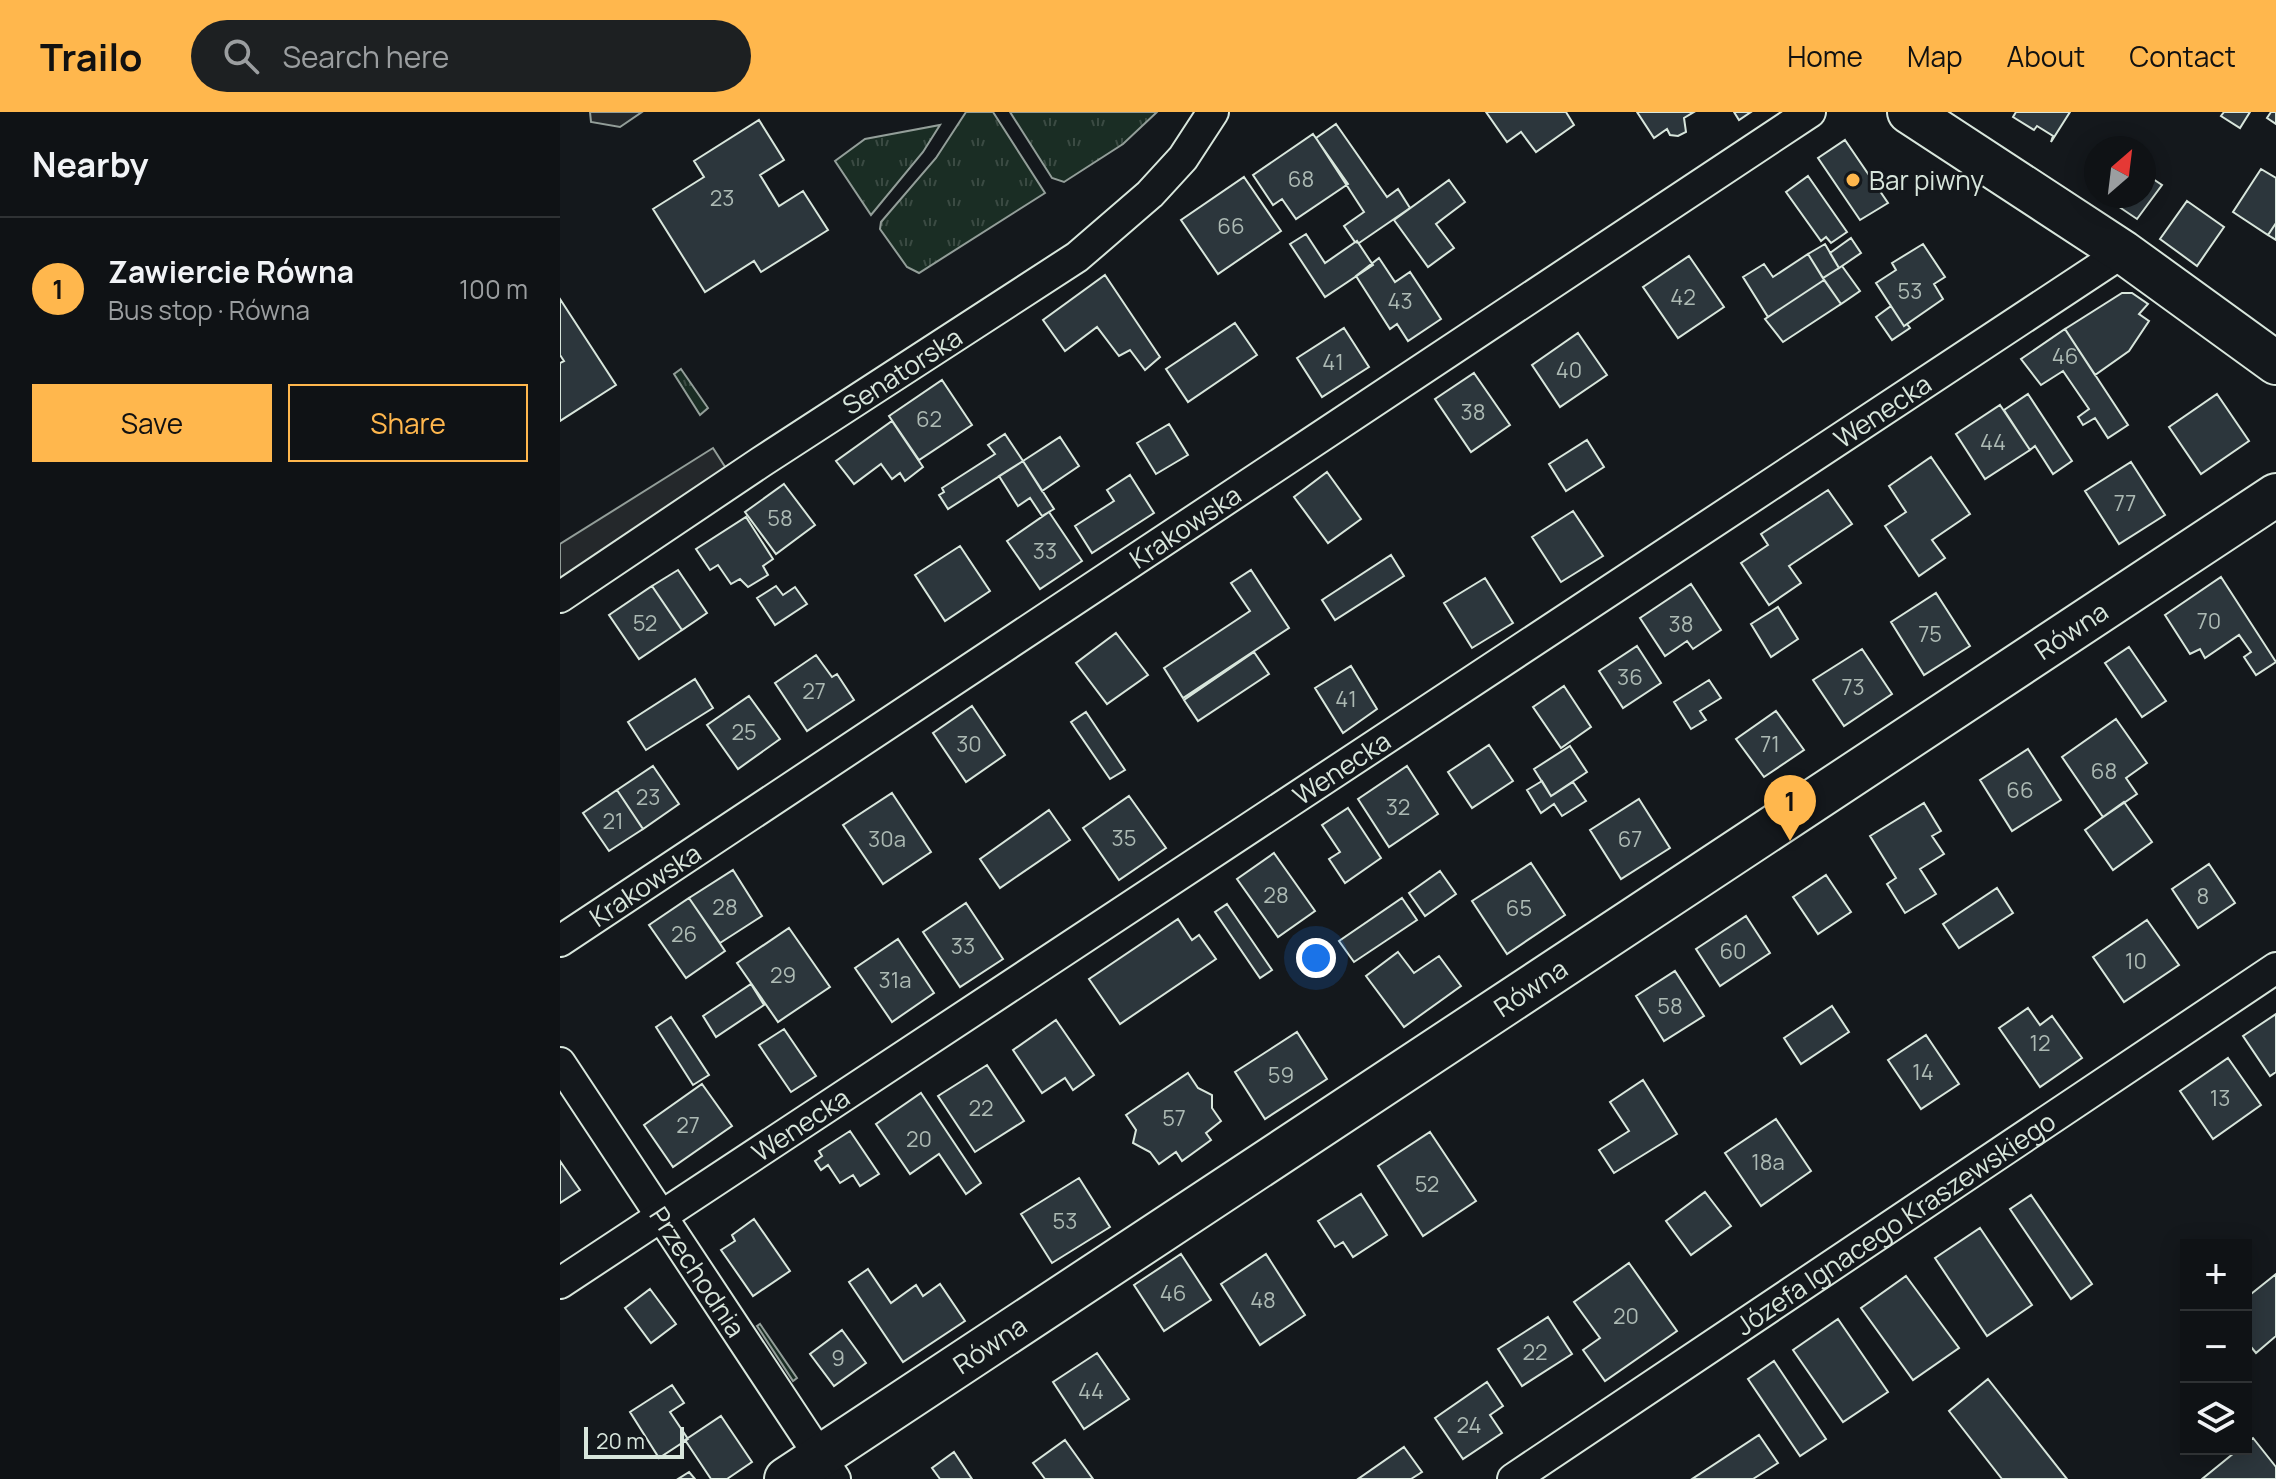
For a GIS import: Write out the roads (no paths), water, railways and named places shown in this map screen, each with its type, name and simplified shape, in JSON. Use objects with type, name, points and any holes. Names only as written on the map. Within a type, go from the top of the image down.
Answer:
[{"type":"street","name":"Senatorska","points":[[560,597],[1077,257],[1150,194],[1183,158],[1213,112]]},
{"type":"street","name":"Krakowska","points":[[560,941],[1810,112]]},
{"type":"street","points":[[1909,112],[2123,252],[2276,363]]},
{"type":"street","name":"Wenecka","points":[[560,1283],[2123,252]]},
{"type":"street","name":"Równa","points":[[786,1479],[828,1468],[2276,495]]},
{"type":"street","name":"Józefa Ignacego Kraszewskiego","points":[[1513,1479],[2276,968]]},
{"type":"street","name":"Przechodnia","points":[[560,1063],[828,1468]]},
{"type":"place","name":"Bar piwny","points":[[1853,180]]},
{"type":"place","name":"Zawiercie Równa","points":[[1790,841]]}]
